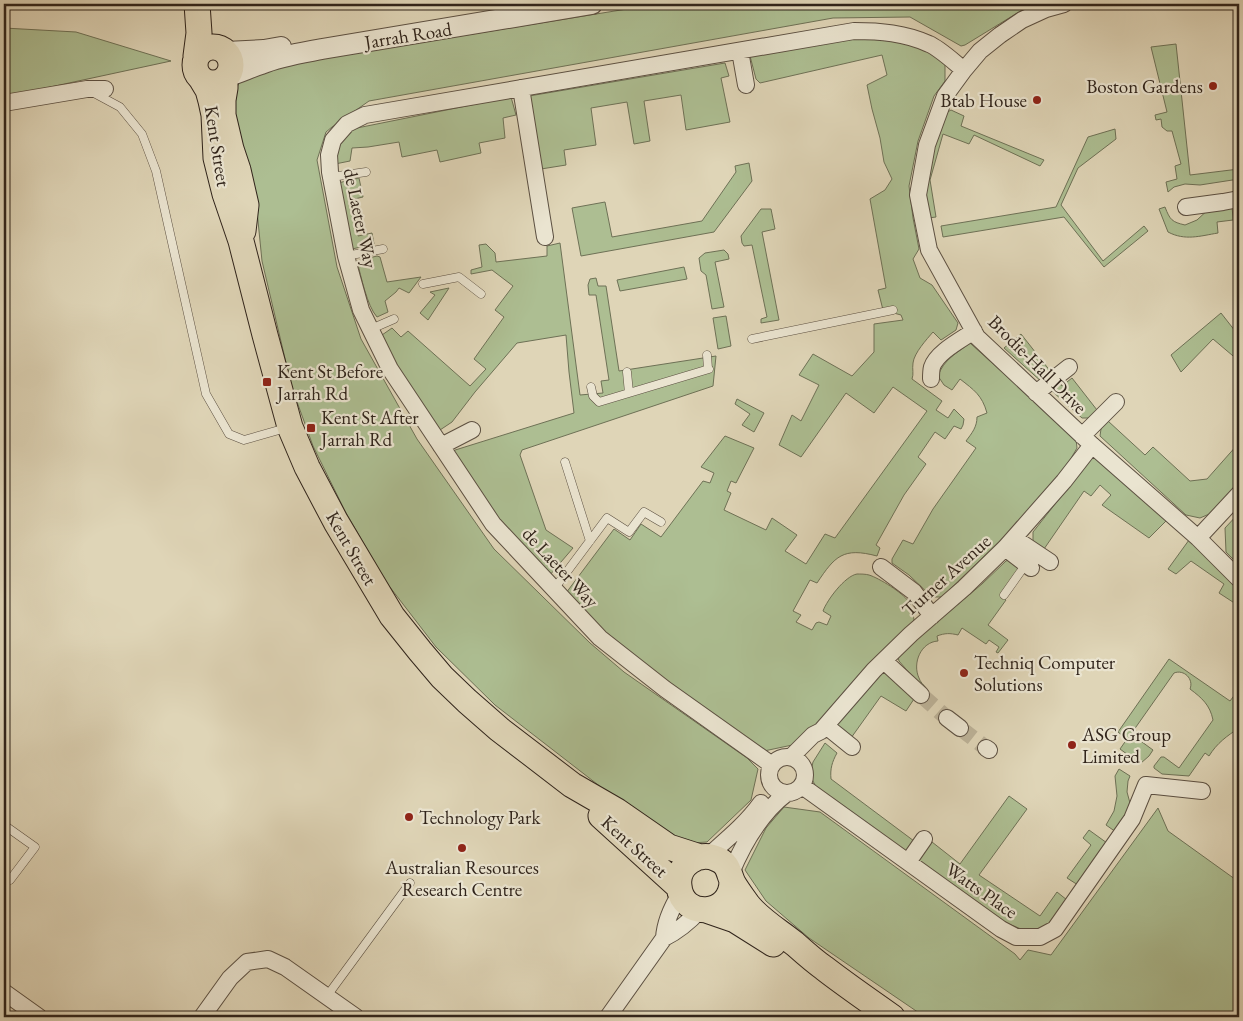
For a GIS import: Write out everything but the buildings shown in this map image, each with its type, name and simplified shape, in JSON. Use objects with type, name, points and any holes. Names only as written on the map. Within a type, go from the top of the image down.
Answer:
[{"type":"main road","points":[[197,4],[199,33],[194,62],[195,72],[221,68]]},
{"type":"main road","name":"Kent Street","points":[[211,4],[221,68],[208,90],[214,116],[216,158],[225,194],[242,241],[264,335],[290,427],[307,467],[336,522],[392,616],[442,677],[480,713],[572,785],[617,811],[669,847],[704,856]]},
{"type":"main road","name":"Kent Street","points":[[572,785],[606,821],[656,864],[679,890]]},
{"type":"main road","points":[[823,968],[775,945],[735,920],[688,904],[679,890],[679,878],[684,867],[692,859],[704,856],[722,861],[747,904],[759,917],[823,968],[892,1017]]},
{"type":"main road","points":[[703,910],[719,906],[726,901],[730,894],[731,877]]},
{"type":"street","name":"Jarrah Road","points":[[221,68],[264,50],[534,4]]},
{"type":"street","name":"Jarrah Road","points":[[221,68],[243,72],[260,64],[322,49],[592,4]]},
{"type":"street","name":"Brodie-Hall Drive","points":[[1064,4],[1046,9],[1014,25],[1000,35],[980,51],[944,96],[927,145],[918,195],[929,250],[977,337],[1087,441],[1198,538],[1239,579]]},
{"type":"street","name":"de Laeter Way","points":[[772,765],[665,689],[600,638],[493,524],[390,369],[362,310],[346,256],[331,177],[329,155],[333,140],[347,124],[365,116],[854,31],[900,34],[930,44],[964,70]]},
{"type":"street","points":[[740,51],[746,85]]},
{"type":"street","points":[[521,88],[545,237]]},
{"type":"street","points":[[4,103],[87,89],[105,89]]},
{"type":"street","points":[[1186,206],[1239,199]]},
{"type":"street","points":[[931,379],[931,368],[938,357],[956,342],[974,331]]},
{"type":"street","points":[[1036,393],[1069,367]]},
{"type":"street","name":"Turner Avenue","points":[[798,762],[796,751],[823,728],[874,670],[1010,543],[1064,481],[1087,441],[1116,402]]},
{"type":"street","points":[[441,446],[472,430]]},
{"type":"street","points":[[1198,538],[1239,494]]},
{"type":"street","points":[[1010,543],[1050,562]]},
{"type":"street","points":[[1010,543],[1029,566]]},
{"type":"street","points":[[881,567],[914,592],[932,616]]},
{"type":"street","points":[[884,660],[922,695]]},
{"type":"street","points":[[823,728],[852,747]]},
{"type":"street","points":[[704,856],[731,836],[758,807],[806,777],[798,762],[781,758],[772,765],[769,775],[770,780],[787,788]]},
{"type":"street","name":"Watts Place","points":[[787,788],[908,862],[1001,929],[1016,937],[1040,937],[1055,929],[1132,819],[1146,785],[1202,791]]},
{"type":"street","points":[[731,877],[739,854],[759,823],[787,788]]},
{"type":"street","points":[[908,862],[924,840]]},
{"type":"street","points":[[664,938],[664,928],[679,890]]},
{"type":"street","points":[[608,1017],[664,938],[673,934],[703,910]]},
{"type":"street","points":[[202,1017],[230,978],[246,962],[268,959],[285,966],[356,1017]]},
{"type":"street","points":[[4,992],[29,1014]]},
{"type":"lane","points":[[87,89],[120,107],[142,134],[156,171],[206,394],[229,434],[244,440],[290,427]]},
{"type":"lane","points":[[331,177],[366,172]]},
{"type":"lane","points":[[346,256],[384,249]]},
{"type":"lane","points":[[423,284],[459,277],[481,294]]},
{"type":"lane","points":[[752,339],[893,310]]},
{"type":"lane","points":[[371,329],[394,319]]},
{"type":"lane","points":[[591,387],[593,396],[599,402],[708,369],[706,355]]},
{"type":"lane","points":[[627,372],[629,392]]},
{"type":"lane","points":[[566,462],[590,541]]},
{"type":"lane","points":[[554,589],[607,518],[629,532],[644,512],[661,522]]},
{"type":"lane","points":[[1004,595],[1029,566]]},
{"type":"lane","points":[[4,825],[35,848],[10,880]]},
{"type":"lane","points":[[327,996],[410,883]]},
{"type":"green space","points":[[658,4],[1032,4],[961,46],[910,17],[833,18],[369,101],[326,132],[317,160],[337,267],[361,339],[417,439],[494,549],[590,643],[624,672],[747,758],[758,769],[751,800],[707,842],[692,843],[682,841],[606,791],[495,705],[436,647],[386,582],[345,511],[313,446],[292,388],[262,261],[256,201],[233,116],[233,98],[238,85],[250,70]]},
{"type":"green space","points":[[4,28],[76,32],[171,61],[4,97]]},
{"type":"green space","points":[[865,37],[910,43],[933,54],[945,65],[945,81],[934,96],[918,141],[909,186],[919,249],[913,259],[920,278],[932,285],[958,323],[956,330],[941,340],[933,332],[924,342],[914,359],[912,379],[942,401],[936,410],[948,418],[954,409],[964,419],[961,429],[954,426],[945,439],[935,432],[918,457],[926,464],[904,495],[876,545],[880,548],[877,556],[865,553],[848,553],[841,556],[829,566],[817,583],[810,580],[793,611],[801,615],[796,622],[812,630],[816,623],[819,622],[827,625],[831,616],[823,611],[832,595],[847,579],[857,574],[865,574],[884,582],[905,598],[909,603],[914,620],[797,744],[764,751],[654,671],[607,633],[566,593],[614,529],[630,540],[641,524],[661,537],[703,481],[710,483],[714,473],[701,467],[725,436],[754,448],[736,483],[731,481],[727,491],[731,493],[724,510],[766,530],[772,518],[797,535],[785,551],[806,564],[825,534],[835,538],[927,411],[893,387],[874,413],[846,393],[801,457],[779,445],[792,415],[801,421],[819,385],[799,375],[813,354],[852,376],[874,352],[874,324],[903,320],[901,315],[883,310],[878,290],[886,288],[870,199],[885,190],[892,179],[884,162],[867,85],[887,75],[882,55],[760,83],[756,79],[750,56]]},
{"type":"green space","points":[[1176,44],[1190,175],[1239,169],[1239,179],[1200,185],[1185,184],[1174,187],[1168,192],[1166,182],[1177,179],[1175,166],[1181,164],[1172,131],[1167,131],[1162,127],[1161,119],[1156,120],[1155,115],[1167,112],[1151,47]]},
{"type":"green space","points":[[725,63],[729,76],[721,78],[730,122],[686,130],[681,95],[644,101],[650,141],[634,144],[627,102],[591,108],[596,145],[564,150],[566,165],[541,169],[529,96]]},
{"type":"green space","points":[[511,97],[516,115],[503,118],[505,138],[479,143],[481,153],[440,162],[437,150],[402,157],[399,142],[352,148],[350,161],[335,164],[338,147],[352,129]]},
{"type":"green space","points":[[951,110],[964,116],[961,126],[1044,160],[1040,166],[974,135],[969,144],[943,134],[930,180],[936,217],[928,218],[924,184],[944,114]]},
{"type":"green space","points":[[1115,129],[1116,139],[1078,168],[1061,205],[1103,261],[1144,226],[1148,231],[1104,267],[1064,217],[943,237],[941,226],[1056,207],[1088,137]]},
{"type":"green space","points":[[749,163],[752,181],[714,232],[581,256],[572,208],[605,202],[612,237],[702,221],[736,172],[735,166]]},
{"type":"green space","points":[[359,178],[363,197],[350,200],[358,236],[372,233],[374,244],[352,249],[338,183]]},
{"type":"green space","points":[[1232,205],[1233,220],[1217,222],[1218,233],[1193,237],[1174,235],[1168,232],[1159,209],[1165,207],[1172,220],[1185,225],[1197,220],[1211,207]]},
{"type":"green space","points":[[761,209],[771,209],[775,229],[762,232],[779,320],[761,323],[761,319],[767,317],[752,245],[744,246],[741,236]]},
{"type":"green space","points":[[560,243],[580,395],[603,393],[601,381],[609,380],[596,295],[589,295],[588,285],[590,279],[596,278],[598,286],[606,286],[619,371],[716,356],[713,386],[522,450],[520,455],[546,530],[573,548],[549,576],[501,525],[452,451],[574,413],[566,335],[517,343],[452,422],[440,430],[399,370],[382,335],[392,328],[401,337],[408,331],[470,386],[486,369],[474,359],[504,317],[495,310],[513,286],[492,270],[471,274],[471,270],[482,267],[479,245],[486,244],[495,253],[496,262],[547,256],[547,246]]},
{"type":"green space","points":[[724,250],[728,254],[729,259],[715,262],[724,307],[712,309],[706,275],[701,271],[699,258],[705,253]]},
{"type":"green space","points":[[380,257],[387,282],[421,277],[409,293],[399,288],[385,301],[388,312],[377,317],[367,298],[357,261]]},
{"type":"green space","points":[[684,267],[687,279],[620,291],[617,280]]},
{"type":"green space","points":[[449,288],[428,320],[420,313],[435,295],[430,292]]},
{"type":"green space","points":[[1221,313],[1239,336],[1239,361],[1213,339],[1181,372],[1171,355]]},
{"type":"green space","points":[[726,316],[731,346],[718,349],[713,318]]},
{"type":"green space","points":[[1021,334],[1062,386],[1072,378],[1097,410],[1090,418],[1082,418],[1004,348]]},
{"type":"green space","points":[[970,343],[1076,439],[1077,448],[1059,479],[1008,533],[942,597],[932,597],[909,575],[892,563],[892,559],[903,540],[913,544],[933,509],[976,448],[966,441],[975,427],[977,417],[987,413],[983,402],[960,379],[952,390],[944,385],[938,376],[947,361]]},
{"type":"green space","points":[[737,399],[764,413],[754,432],[742,425],[750,414],[735,404]]},
{"type":"green space","points":[[1108,421],[1145,455],[1153,447],[1190,481],[1207,479],[1238,444],[1239,485],[1214,512],[1200,518],[1186,515],[1100,436],[1101,429]]},
{"type":"green space","points":[[1094,455],[1163,515],[1166,521],[1149,538],[1102,505],[1111,495],[1100,485],[1091,496],[1084,491],[1044,549],[1033,542],[1033,532]]},
{"type":"green space","points":[[1239,513],[1239,565],[1226,552],[1225,528]]},
{"type":"green space","points":[[1189,540],[1239,591],[1239,606],[1219,593],[1224,584],[1191,561],[1176,574],[1168,569]]},
{"type":"green space","points":[[1010,559],[1022,566],[1000,595],[1006,600],[988,625],[1008,640],[998,653],[996,652],[999,647],[989,640],[986,644],[962,628],[958,635],[943,634],[937,636],[938,641],[927,645],[917,660],[917,672],[920,681],[926,688],[918,683],[899,661],[898,657],[901,652]]},
{"type":"green space","points":[[1169,659],[1230,701],[1239,689],[1239,728],[1226,737],[1209,756],[1205,753],[1189,776],[1162,774],[1154,768],[1161,757],[1164,757],[1179,768],[1213,720],[1205,702],[1190,689],[1191,682],[1189,678],[1181,672],[1174,673],[1131,734],[1153,750],[1149,756],[1141,763],[1120,749],[1127,739],[1118,732]]},
{"type":"green space","points":[[883,671],[914,699],[906,711],[881,696],[851,738],[837,726],[837,723]]},
{"type":"green space","points":[[825,743],[837,753],[832,766],[831,779],[914,841],[905,854],[817,789],[810,775],[813,762]]},
{"type":"green space","points":[[1119,769],[1130,776],[1127,792],[1130,803],[1122,824],[1116,832],[1106,825],[1114,811],[1117,796],[1115,776]]},
{"type":"green space","points":[[1009,796],[1027,809],[979,875],[1040,916],[1057,892],[1067,900],[1052,920],[1041,930],[1021,929],[1004,922],[918,862],[932,842],[960,864]]},
{"type":"green space","points":[[784,807],[820,812],[1015,954],[1020,960],[1028,950],[1051,955],[1158,808],[1168,831],[1239,882],[1239,1017],[925,1017],[809,938],[766,901],[745,870],[766,828]]},
{"type":"green space","points":[[1089,830],[1107,843],[1078,885],[1067,878],[1091,845],[1083,838]]},
{"type":"tunnel","points":[[921,695],[947,718]]},
{"type":"tunnel","points":[[960,728],[986,748]]},
{"type":"place","name":"Boston Gardens","points":[[1213,86]]},
{"type":"place","name":"Btab House","points":[[1037,100]]},
{"type":"place","name":"Kent St Before Jarrah Rd","points":[[267,382]]},
{"type":"place","name":"Kent St After Jarrah Rd","points":[[311,428]]},
{"type":"place","name":"Techniq Computer Solutions","points":[[964,673]]},
{"type":"place","name":"ASG Group Limited","points":[[1072,745]]},
{"type":"place","name":"Technology Park","points":[[409,817]]},
{"type":"place","name":"Australian Resources Research Centre","points":[[462,848]]}]
